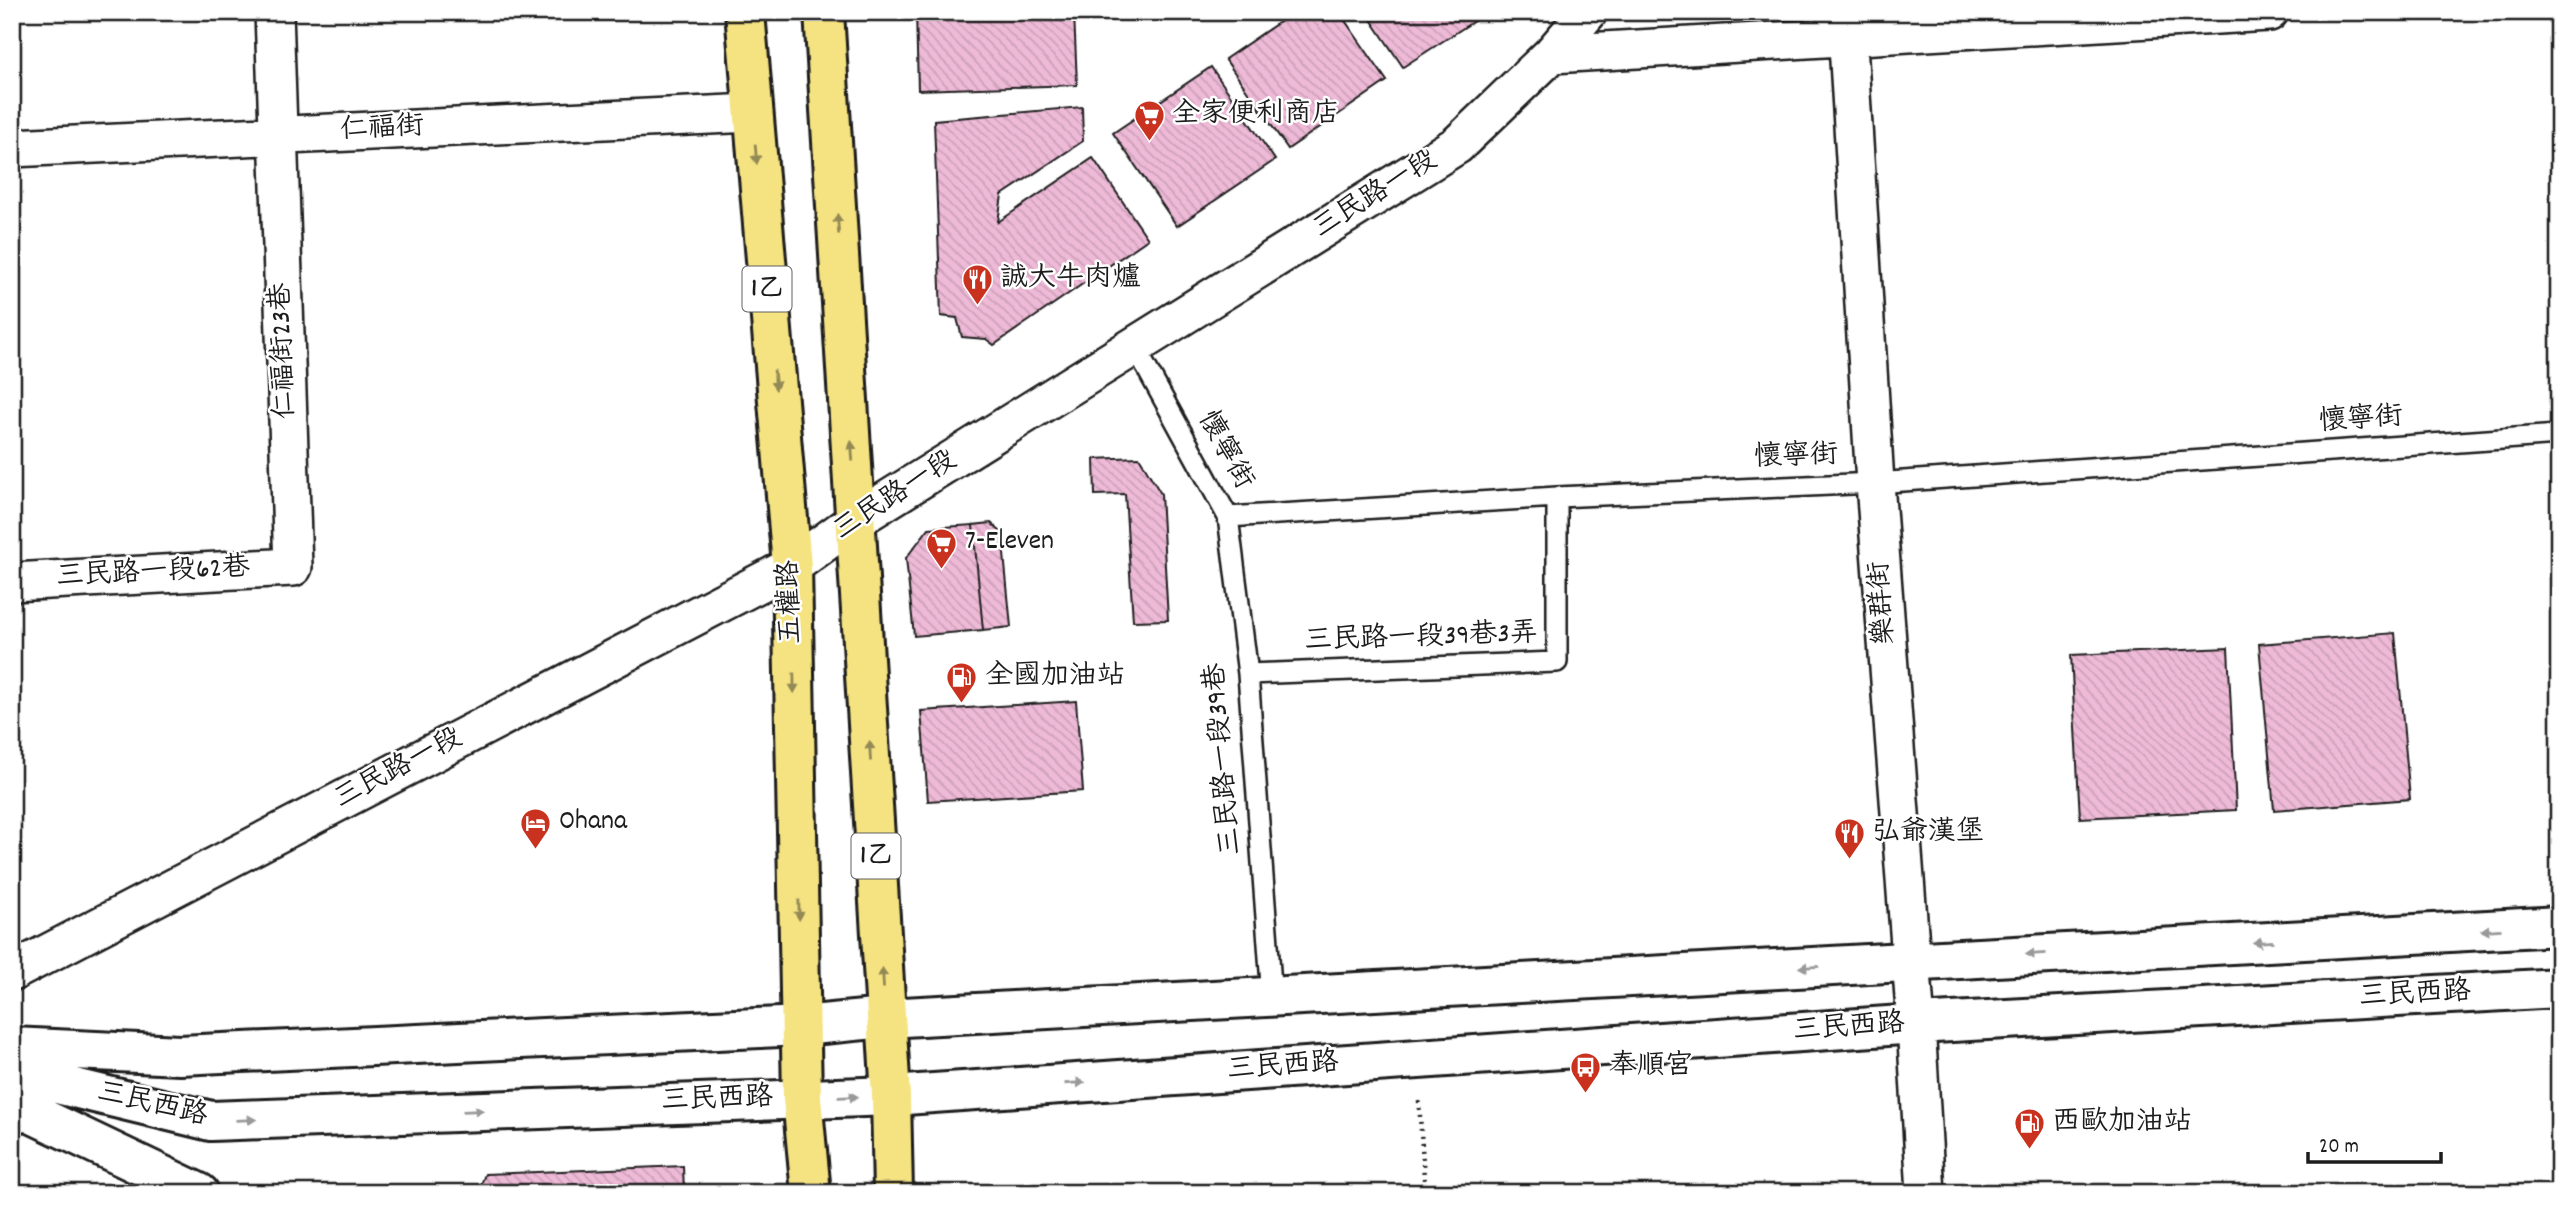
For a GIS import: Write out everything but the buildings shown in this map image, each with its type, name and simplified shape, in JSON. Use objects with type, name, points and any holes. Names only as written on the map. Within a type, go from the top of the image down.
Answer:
[{"type":"main road","name":"五權路","points":[[745,12],[792,566],[802,1098],[811,1193]]},
{"type":"main road","name":"1乙","points":[[824,12],[891,1096],[892,1193]]},
{"type":"street","name":"仁福街23巷","points":[[274,12],[293,567]]},
{"type":"street","name":"三民路一段","points":[[12,972],[792,566],[857,519],[1457,145],[1552,54],[1588,12]]},
{"type":"street","points":[[1552,54],[1847,24],[2269,12]]},
{"type":"street","name":"樂群街","points":[[1847,24],[1875,483],[1916,1024],[1926,1193]]},
{"type":"street","name":"仁福街","points":[[12,148],[752,113]]},
{"type":"street","name":"三民路一段62巷","points":[[12,582],[293,567]]},
{"type":"street","name":"三民西路","points":[[12,1047],[180,1055],[801,1026],[885,1018],[2559,926]]},
{"type":"street","name":"三民西路","points":[[12,1073],[211,1121],[891,1096],[1916,1024],[2559,988]]},
{"type":"street","points":[[12,1104],[199,1193]]},
{"type":"lane","name":"懷寧街","points":[[1135,346],[1228,517],[1557,497],[1875,483],[2559,435]]},
{"type":"lane","name":"三民路一段39巷3弄","points":[[1248,674],[1557,662],[1557,497]]},
{"type":"lane","name":"三民路一段39巷","points":[[1228,517],[1248,674],[1272,998]]},
{"type":"path","points":[[1417,1059],[1425,1193]]},
{"type":"place","name":"全家便利商店","points":[[1149,143]]},
{"type":"place","name":"誠大牛肉爐","points":[[977,307]]},
{"type":"place","name":"7-Eleven","points":[[942,570]]},
{"type":"place","name":"全國加油站","points":[[962,705]]},
{"type":"place","name":"Ohana","points":[[536,850]]},
{"type":"place","name":"弘爺漢堡","points":[[1849,861]]},
{"type":"place","name":"奉順宮","points":[[1586,1095]]},
{"type":"place","name":"西歐加油站","points":[[2029,1151]]}]
